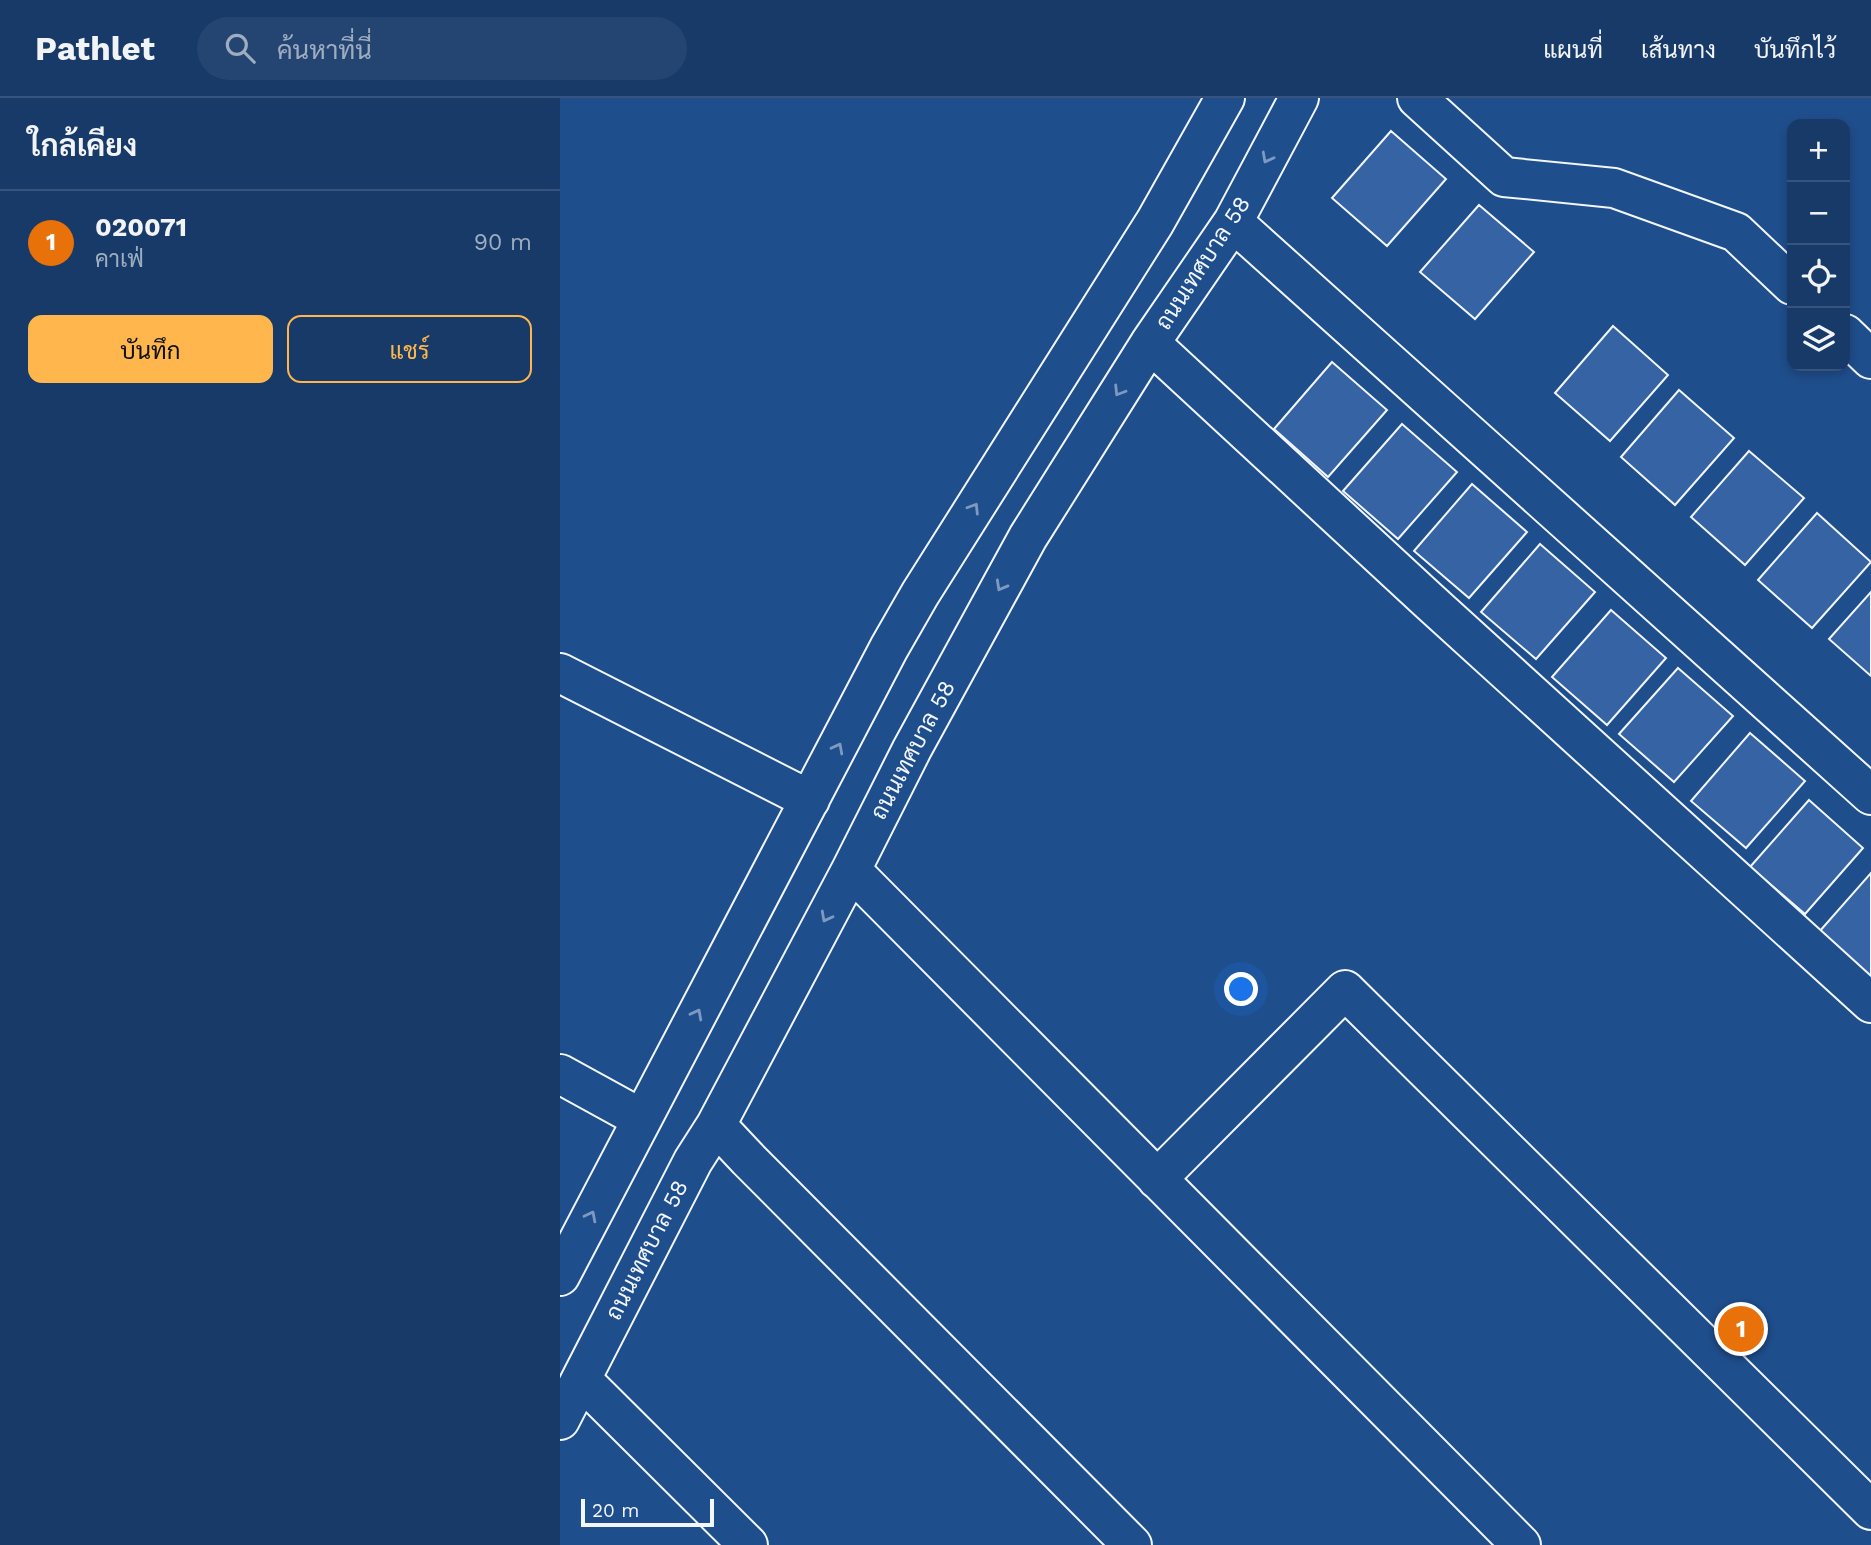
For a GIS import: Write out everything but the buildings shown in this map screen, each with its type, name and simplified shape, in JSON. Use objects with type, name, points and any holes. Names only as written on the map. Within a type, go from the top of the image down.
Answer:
[{"type":"street","points":[[560,1276],[889,648],[920,594],[1155,222],[1225,98]]},
{"type":"street","name":"ถนนเทศบาล 58","points":[[560,1420],[694,1161],[716,1125],[912,750],[1028,537],[1150,343],[1233,222],[1300,98]]},
{"type":"street","points":[[1417,98],[1504,177],[1614,188],[1736,232],[1787,280]]},
{"type":"street","points":[[1233,222],[1871,795]]},
{"type":"street","points":[[1850,339],[1871,359]]},
{"type":"street","points":[[1150,343],[1871,1003]]},
{"type":"street","points":[[560,673],[810,800]]},
{"type":"street","points":[[851,870],[1521,1545]]},
{"type":"street","points":[[1157,1179],[1345,990],[1871,1510]]},
{"type":"street","points":[[560,1074],[642,1119]]},
{"type":"street","points":[[716,1125],[1132,1545]]},
{"type":"street","points":[[581,1379],[748,1545]]},
{"type":"place","name":"020071","points":[[1741,1329]]}]
